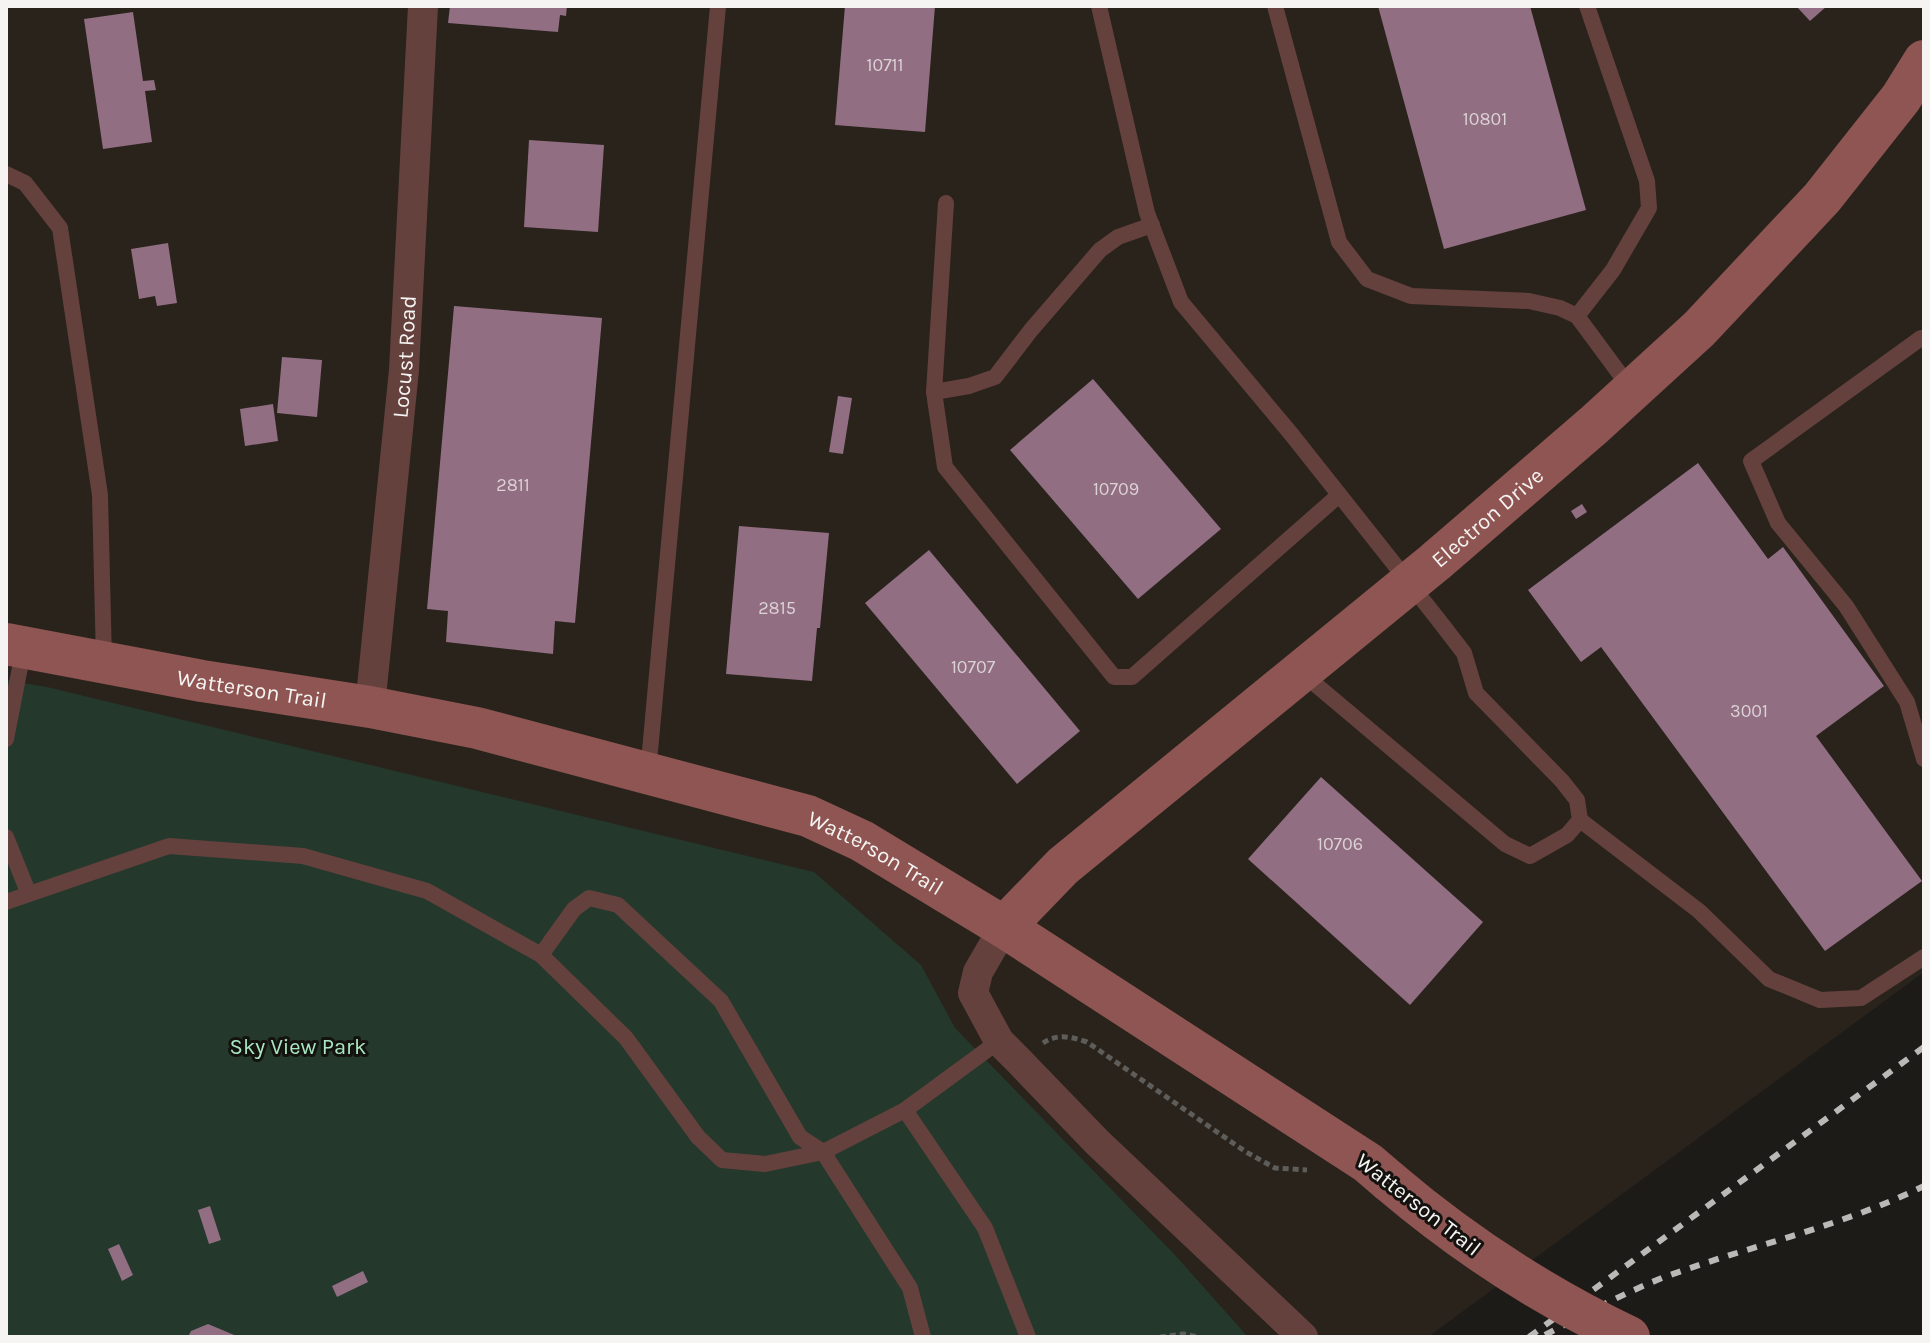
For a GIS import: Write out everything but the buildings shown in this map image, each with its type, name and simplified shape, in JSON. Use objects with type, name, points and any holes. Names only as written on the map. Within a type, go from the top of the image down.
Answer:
[{"type":"main road","name":"Electron Drive","points":[[1004,927],[1063,866],[1410,583],[1699,329],[1822,198],[1921,72]]},
{"type":"main road","name":"Watterson Trail","points":[[15,645],[477,728],[808,816],[862,841],[1004,927],[1368,1163],[1433,1218],[1502,1268],[1576,1311],[1629,1337]]},
{"type":"street","name":"Locust Road","points":[[370,707],[404,370],[423,6]]},
{"type":"street","points":[[1004,927],[978,972],[973,993],[1009,1051],[1097,1142],[1303,1337]]},
{"type":"lane","points":[[648,774],[718,6]]},
{"type":"lane","points":[[1099,6],[1152,225],[1181,302],[1464,653],[1476,693],[1562,781],[1577,800],[1580,820],[1699,911],[1769,979],[1820,1000],[1861,998],[1924,957]]},
{"type":"lane","points":[[1275,6],[1339,242],[1367,279],[1411,296],[1529,301],[1560,308],[1577,316],[1632,390]]},
{"type":"lane","points":[[1577,316],[1613,270],[1649,208],[1647,181],[1587,6]]},
{"type":"lane","points":[[6,174],[25,183],[60,228],[100,495],[105,662]]},
{"type":"lane","points":[[946,203],[934,392],[945,467],[1114,677],[1132,677],[1339,495]]},
{"type":"lane","points":[[934,392],[969,386],[995,377],[1100,250],[1118,237],[1152,225]]},
{"type":"lane","points":[[1923,339],[1751,461],[1778,523],[1846,606],[1907,702],[1924,759]]},
{"type":"lane","points":[[6,739],[15,645]]},
{"type":"lane","points":[[1302,672],[1505,844],[1530,856],[1567,835],[1580,820]]},
{"type":"lane","points":[[6,837],[28,892]]},
{"type":"lane","points":[[6,902],[169,846],[303,856],[427,891],[541,955],[626,1038],[698,1137],[722,1160],[765,1164],[823,1152],[1009,1051]]},
{"type":"lane","points":[[541,955],[574,909],[589,898],[618,905],[721,1001],[800,1137],[823,1152],[910,1288],[923,1337]]},
{"type":"lane","points":[[905,1110],[985,1228],[1028,1337]]},
{"type":"path","points":[[1009,1051],[1052,1037],[1069,1036],[1087,1042],[1246,1152],[1275,1168],[1304,1168],[1317,1175]]},
{"type":"path","points":[[1160,1337],[1183,1334],[1199,1337]]},
{"type":"shaded area","points":[[6,6],[1924,6],[1924,972],[1428,1337],[6,1337]]},
{"type":"green space","name":"Sky View Park","points":[[6,680],[47,687],[814,872],[921,965],[955,1028],[1175,1255],[1248,1337],[6,1337]]},
{"type":"railway","points":[[1529,1337],[1924,1047]]},
{"type":"railway","points":[[1545,1335],[1662,1278],[1827,1225],[1924,1186]]}]
